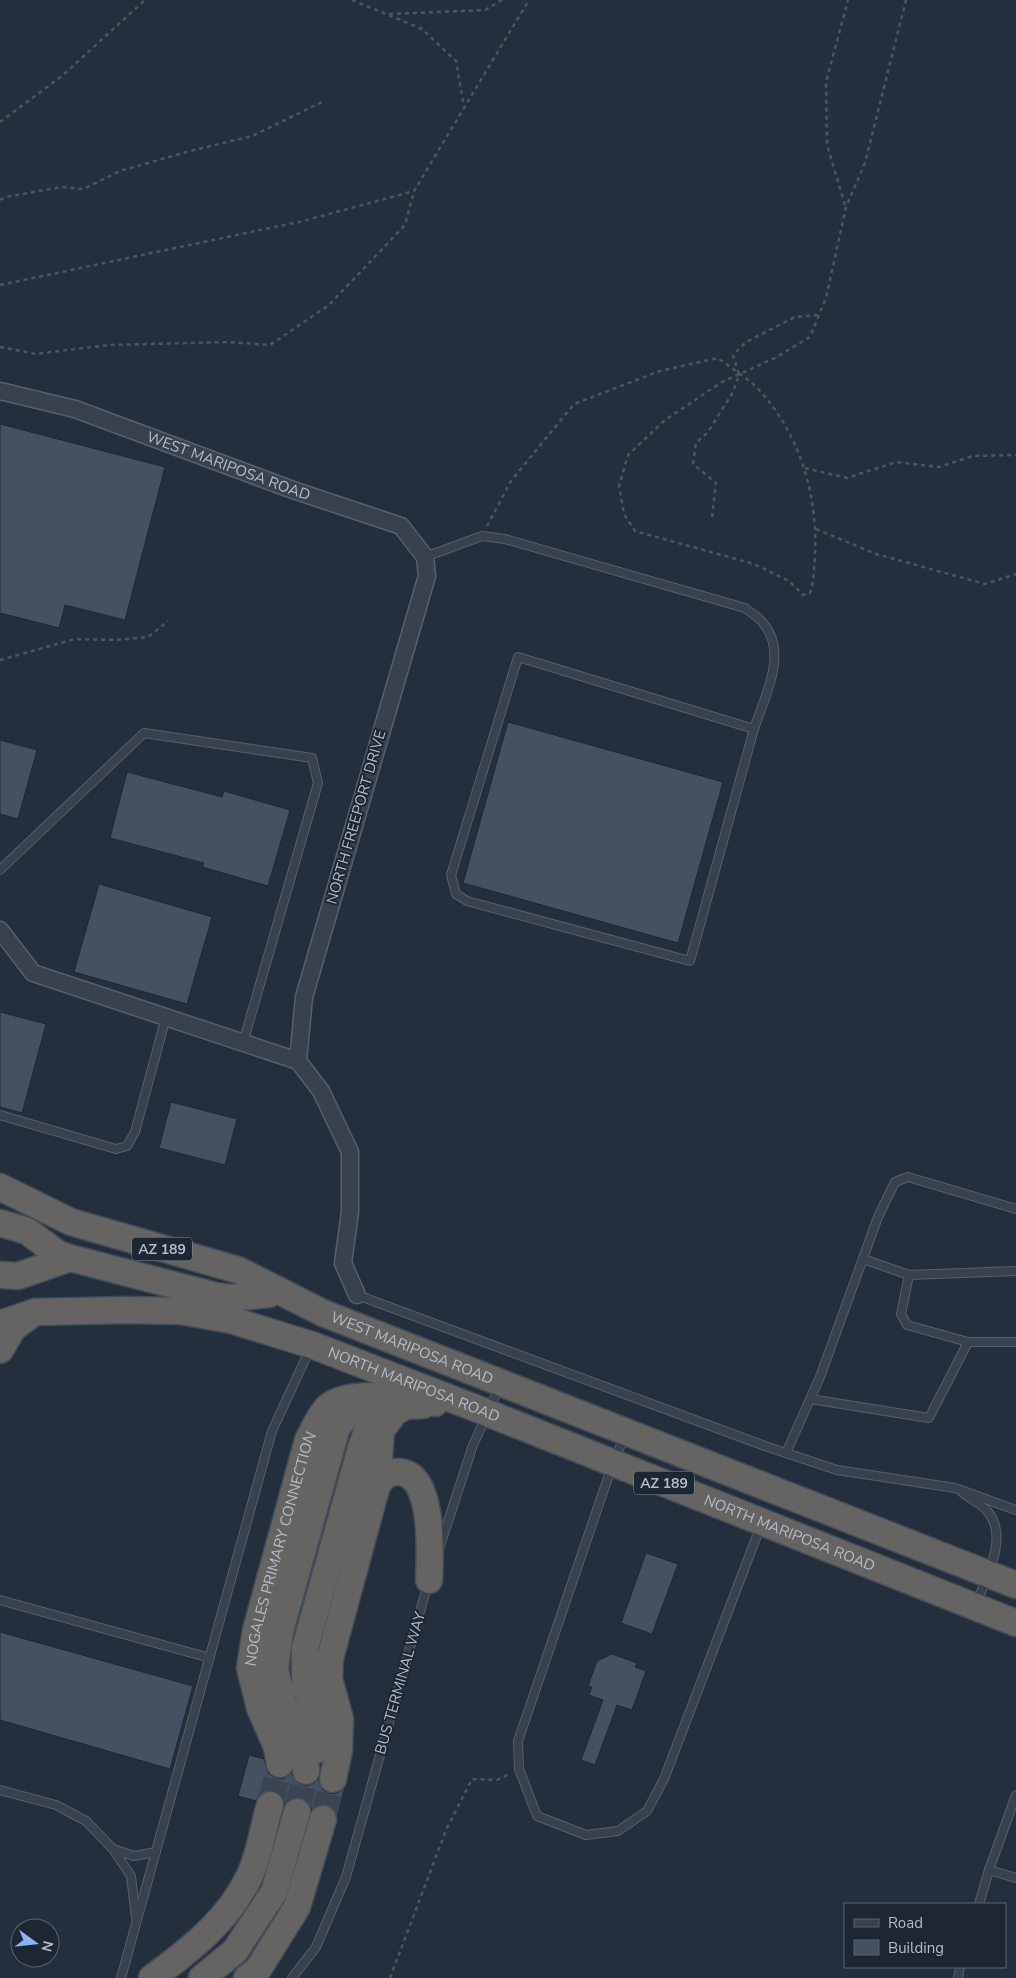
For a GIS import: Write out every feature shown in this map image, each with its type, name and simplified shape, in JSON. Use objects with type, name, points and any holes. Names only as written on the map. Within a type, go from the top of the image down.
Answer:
[{"type":"highway","name":"AZ 189","points":[[0,1187],[71,1222],[238,1270],[323,1313]]},
{"type":"highway","name":"AZ 189","points":[[28,1201],[48,1225],[69,1240],[296,1301]]},
{"type":"highway","name":"AZ 189","points":[[0,1223],[27,1232],[58,1254],[70,1258],[216,1296],[231,1298],[269,1294]]},
{"type":"highway","points":[[0,1275],[18,1276],[70,1258]]},
{"type":"highway","name":"AZ 189","points":[[0,1324],[35,1312],[180,1312],[230,1320],[312,1345]]},
{"type":"highway","points":[[0,1350],[13,1328],[35,1312]]},
{"type":"highway","points":[[312,1345],[323,1313]]},
{"type":"highway","name":"WEST MARIPOSA ROAD","points":[[323,1313],[501,1384]]},
{"type":"highway","name":"NORTH MARIPOSA ROAD","points":[[312,1345],[1016,1623]]},
{"type":"highway","name":"AZ 189","points":[[501,1384],[1016,1585]]},
{"type":"highway","name":"NOGALES PRIMARY CONNECTION","points":[[386,1409],[402,1398],[473,1409]]},
{"type":"highway","name":"NOGALES PRIMARY CONNECTION","points":[[308,1767],[277,1747],[260,1708],[250,1668],[256,1630],[306,1448],[318,1420],[329,1407],[339,1400],[386,1409],[473,1409]]},
{"type":"highway","points":[[308,1767],[339,1750],[340,1719],[329,1679],[330,1658],[377,1485],[386,1409]]},
{"type":"highway","points":[[308,1767],[327,1745],[330,1722],[318,1680],[318,1652],[386,1409]]},
{"type":"highway","points":[[377,1485],[383,1476],[393,1471],[404,1472],[416,1482],[425,1504],[431,1534],[429,1580]]},
{"type":"highway","points":[[152,1978],[196,1945],[232,1905],[250,1875],[296,1812]]},
{"type":"highway","points":[[170,1978],[201,1954],[239,1913],[296,1812]]},
{"type":"highway","points":[[202,1978],[235,1951],[274,1892],[296,1812]]},
{"type":"highway","points":[[224,1978],[246,1961],[285,1900],[296,1812]]},
{"type":"highway","points":[[248,1978],[257,1971],[297,1906],[296,1812]]},
{"type":"street","name":"WEST MARIPOSA ROAD","points":[[0,391],[75,409],[293,490],[401,526],[425,557]]},
{"type":"street","name":"NORTH FREEPORT DRIVE","points":[[298,1061],[304,997],[427,576],[425,557]]},
{"type":"street","points":[[0,930],[33,973],[298,1061],[321,1091],[350,1152],[350,1212],[343,1263],[357,1295]]},
{"type":"lane","points":[[425,557],[482,536],[505,538],[745,608],[763,622],[772,639],[775,661],[754,729],[690,961],[467,901],[456,894],[451,876],[518,657],[754,729]]},
{"type":"lane","points":[[0,870],[144,733],[312,758],[318,783],[244,1043]]},
{"type":"lane","points":[[0,1115],[116,1149],[127,1146],[135,1132],[166,1017]]},
{"type":"lane","points":[[786,1453],[810,1399],[878,1217],[895,1182],[908,1177],[1016,1209]]},
{"type":"lane","points":[[863,1259],[909,1275],[1016,1271]]},
{"type":"lane","points":[[909,1275],[901,1314],[907,1325],[968,1342],[1016,1342]]},
{"type":"lane","points":[[357,1295],[837,1470],[955,1488],[1016,1510]]},
{"type":"lane","points":[[810,1399],[929,1418],[968,1342]]},
{"type":"lane","points":[[122,1978],[272,1431],[312,1345]]},
{"type":"lane","name":"BUS TERMINAL WAY","points":[[292,1978],[316,1947],[346,1877],[429,1580],[473,1445],[473,1409],[501,1384]]},
{"type":"lane","points":[[626,1433],[613,1463],[518,1741],[520,1769],[537,1816],[586,1835],[618,1831],[647,1811],[664,1779],[762,1522]]},
{"type":"lane","points":[[955,1488],[988,1512],[997,1532],[987,1574],[974,1607]]},
{"type":"lane","points":[[0,1600],[210,1658]]},
{"type":"lane","points":[[0,1790],[56,1805],[86,1821],[113,1849],[131,1876],[136,1923]]},
{"type":"lane","points":[[979,1903],[1016,1795]]},
{"type":"lane","points":[[113,1849],[134,1856],[156,1852]]},
{"type":"lane","points":[[989,1870],[1016,1878]]},
{"type":"path","points":[[0,122],[62,76],[145,0]]},
{"type":"path","points":[[352,0],[422,29],[456,61],[464,109]]},
{"type":"path","points":[[388,14],[485,10],[502,0]]},
{"type":"path","points":[[0,347],[36,354],[108,345],[228,342],[270,345],[329,304],[405,225],[414,191],[529,0]]},
{"type":"path","points":[[846,206],[827,145],[826,82],[848,0]]},
{"type":"path","points":[[482,536],[511,480],[574,404],[660,371],[718,358],[739,375],[759,390],[791,435],[805,468],[816,529],[814,583],[810,593],[803,595],[789,581],[754,564],[635,530],[624,514],[619,486],[628,454],[665,420],[722,382],[739,375],[775,358],[810,336],[826,298],[846,206],[865,163],[906,0]]},
{"type":"path","points":[[0,200],[6,197],[61,187],[83,189],[120,171],[252,136],[322,102]]},
{"type":"path","points":[[0,285],[303,221],[414,191]]},
{"type":"path","points":[[712,517],[716,483],[693,464],[696,443],[708,432],[733,392],[739,375],[733,355],[746,342],[795,317],[819,315]]},
{"type":"path","points":[[805,468],[847,478],[896,462],[939,467],[973,456],[1016,455]]},
{"type":"path","points":[[816,529],[876,554],[985,584],[1016,574]]},
{"type":"path","points":[[0,660],[75,639],[115,640],[148,638],[168,621]]},
{"type":"path","points":[[390,1978],[446,1830],[472,1779],[497,1780],[520,1769]]},
{"type":"building","points":[[0,424],[165,467],[125,620],[65,605],[59,628],[0,613]]},
{"type":"building","points":[[508,722],[723,782],[678,943],[463,883]]},
{"type":"building","points":[[0,740],[37,750],[18,819],[0,814]]},
{"type":"building","points":[[127,772],[222,797],[224,791],[290,810],[268,886],[202,867],[204,863],[110,838]]},
{"type":"building","points":[[99,884],[212,917],[187,1004],[74,972]]},
{"type":"building","points":[[0,1012],[46,1024],[22,1113],[0,1107]]},
{"type":"building","points":[[171,1102],[237,1119],[225,1165],[159,1148]]},
{"type":"building","points":[[646,1553],[678,1564],[652,1634],[621,1623]]},
{"type":"building","points":[[0,1632],[193,1686],[170,1769],[0,1720]]},
{"type":"building","points":[[612,1654],[637,1663],[635,1667],[646,1671],[632,1710],[617,1705],[595,1765],[581,1760],[603,1700],[589,1695],[592,1687],[588,1686],[597,1661]]},
{"type":"building","points":[[249,1755],[264,1759],[268,1773],[275,1778],[283,1779],[291,1773],[299,1784],[307,1786],[318,1779],[323,1790],[330,1794],[338,1793],[345,1787],[337,1815],[333,1808],[327,1805],[319,1805],[312,1810],[308,1802],[301,1798],[293,1798],[285,1804],[281,1795],[274,1791],[267,1790],[260,1794],[256,1801],[238,1796]]},
{"type":"tunnel","points":[[270,1805],[280,1764]]},
{"type":"tunnel","points":[[297,1812],[306,1771]]},
{"type":"tunnel","points":[[323,1819],[333,1779]]}]
